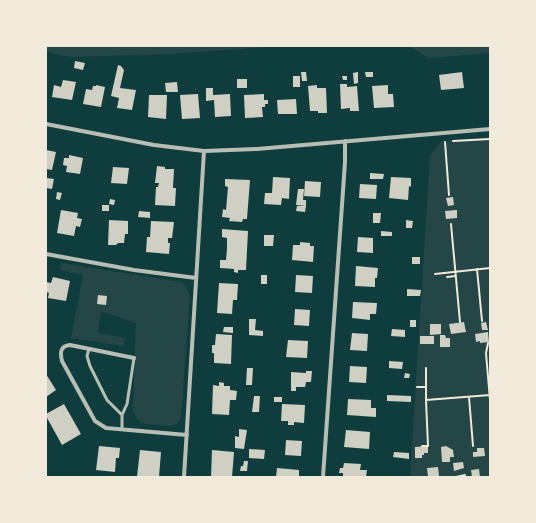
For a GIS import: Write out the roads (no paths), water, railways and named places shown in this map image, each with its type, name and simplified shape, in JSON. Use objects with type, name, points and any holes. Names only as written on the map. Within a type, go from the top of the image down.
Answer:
[{"type":"street","points":[[46,124],[154,145],[204,151],[257,149],[490,129]]},
{"type":"street","points":[[323,477],[345,162],[345,141]]},
{"type":"street","points":[[184,477],[204,151]]},
{"type":"street","points":[[46,254],[134,270],[196,278]]},
{"type":"street","points":[[134,358],[70,345],[62,348],[60,353],[62,361],[95,421],[106,428],[187,435]]},
{"type":"lane","points":[[89,349],[87,356],[90,366],[107,400],[122,414]]},
{"type":"lane","points":[[122,429],[122,414],[127,404],[134,358]]}]
